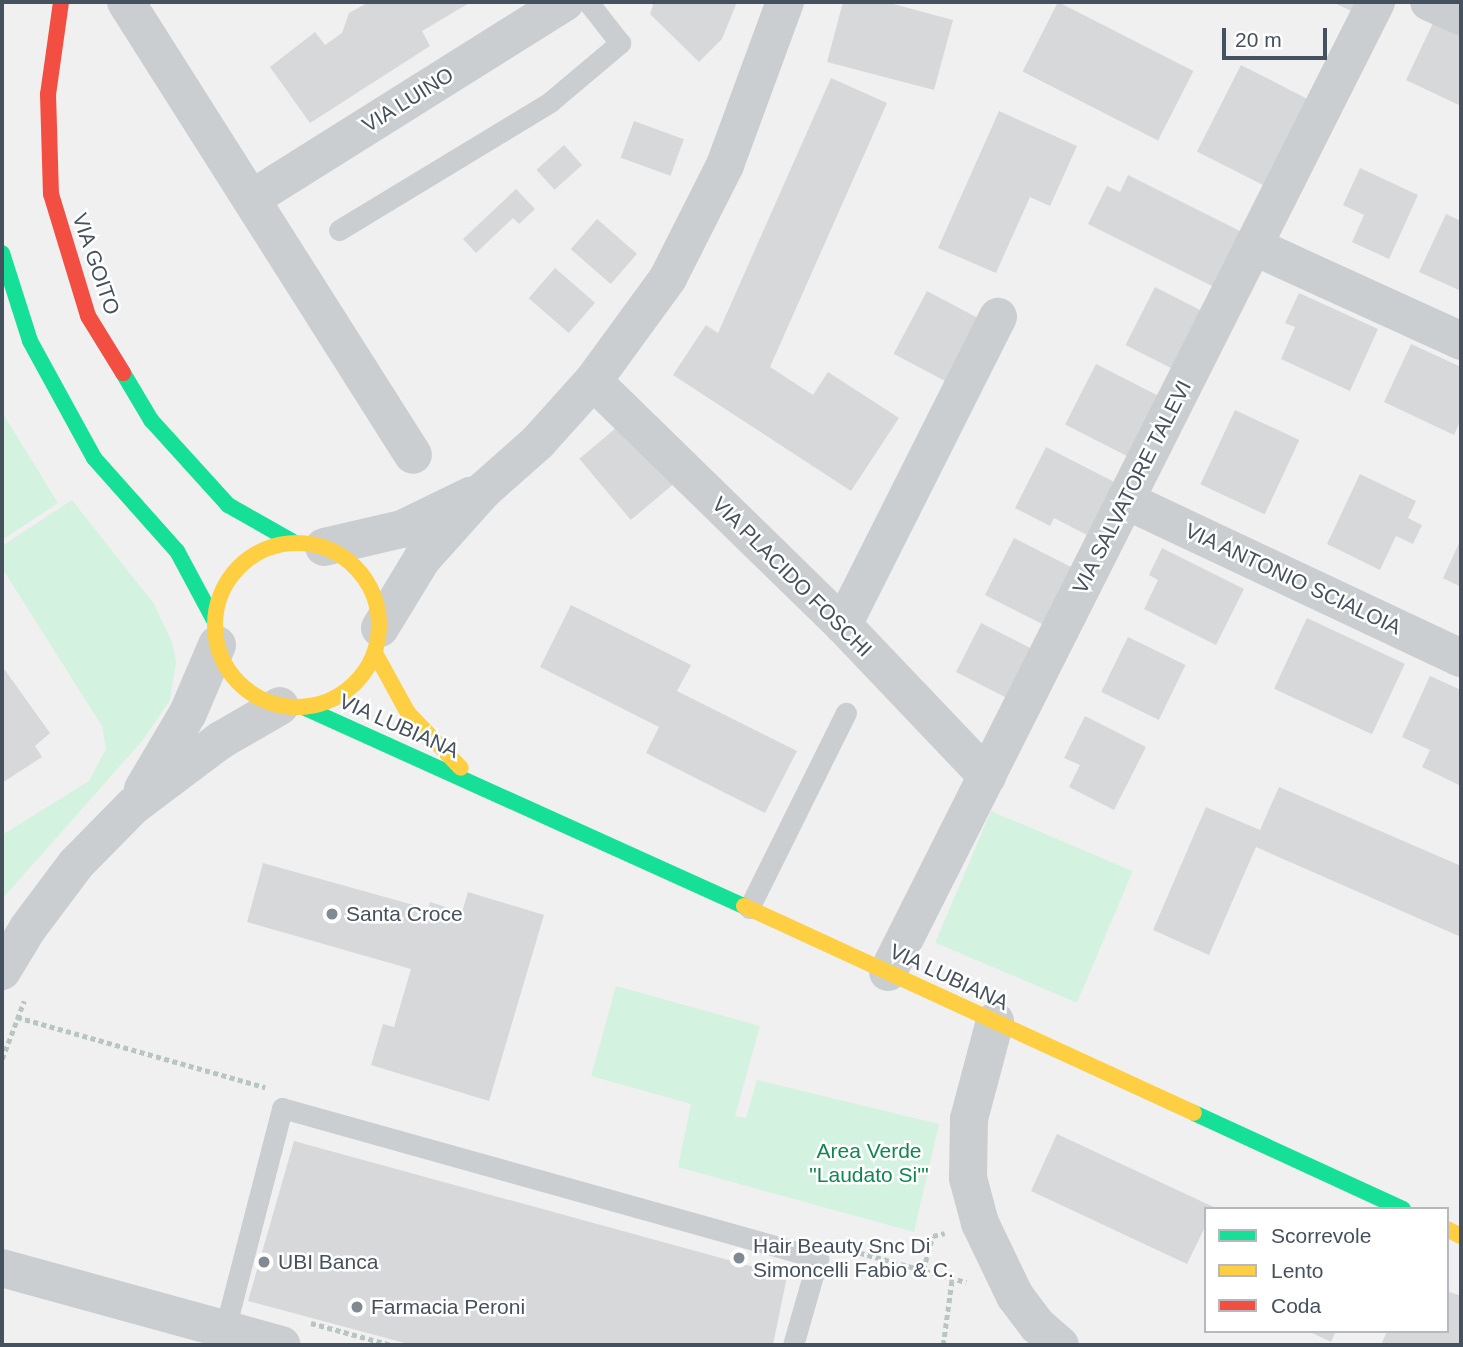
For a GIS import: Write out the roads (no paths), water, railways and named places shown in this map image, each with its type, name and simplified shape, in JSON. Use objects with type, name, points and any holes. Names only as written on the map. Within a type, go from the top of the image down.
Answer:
[{"type":"street","name":"VIA GOITO","points":[[61,2],[48,94],[51,194],[88,316],[151,420],[228,505],[309,544]]},
{"type":"street","points":[[126,2],[413,455]]},
{"type":"street","name":"VIA LUINO","points":[[251,199],[565,2]]},
{"type":"street","points":[[15,982],[28,928],[76,864],[133,806],[221,740],[292,707],[326,702],[347,691],[364,674],[378,640],[422,559],[484,490],[538,442],[593,381],[668,278],[725,165],[785,2]]},
{"type":"street","name":"VIA SALVATORE TALEVI","points":[[888,972],[1376,2]]},
{"type":"street","points":[[1429,2],[1461,16]]},
{"type":"street","points":[[1253,246],[1461,341]]},
{"type":"street","points":[[2,253],[30,341],[94,458],[177,551],[215,633],[225,666],[240,684],[259,698],[292,707]]},
{"type":"street","points":[[843,625],[998,317]]},
{"type":"street","name":"VIA PLACIDO FOSCHI","points":[[593,381],[843,625],[986,776]]},
{"type":"street","points":[[133,806],[188,713],[215,633],[219,597],[230,575],[247,558],[269,546],[309,544],[402,529],[484,490]]},
{"type":"street","name":"VIA ANTONIO SCIALOIA","points":[[1125,500],[1461,659]]},
{"type":"street","points":[[309,544],[348,559],[366,578],[377,603],[378,640]]},
{"type":"street","name":"VIA LUBIANA","points":[[378,640],[408,713],[477,784]]},
{"type":"street","name":"VIA LUBIANA","points":[[292,707],[477,784],[1399,1207]]},
{"type":"street","points":[[995,1021],[969,1119],[968,1178],[980,1223],[1015,1296],[1038,1326],[1060,1345]]},
{"type":"street","points":[[8,1267],[282,1345]]},
{"type":"lane","points":[[339,230],[550,102],[620,43],[588,2]]},
{"type":"lane","points":[[749,908],[846,713]]},
{"type":"lane","points":[[225,1329],[282,1108],[818,1258],[793,1345]]},
{"type":"place","name":"Santa Croce","points":[[332,914]]},
{"type":"place","name":"Hair Beauty Snc Di Simoncelli Fabio & C.","points":[[739,1258]]},
{"type":"place","name":"UBI Banca","points":[[264,1262]]},
{"type":"place","name":"Farmacia Peroni","points":[[357,1307]]},
{"type":"park label","name":"Area Verde \"Laudato Si'\"","points":[[869,1163]]}]
